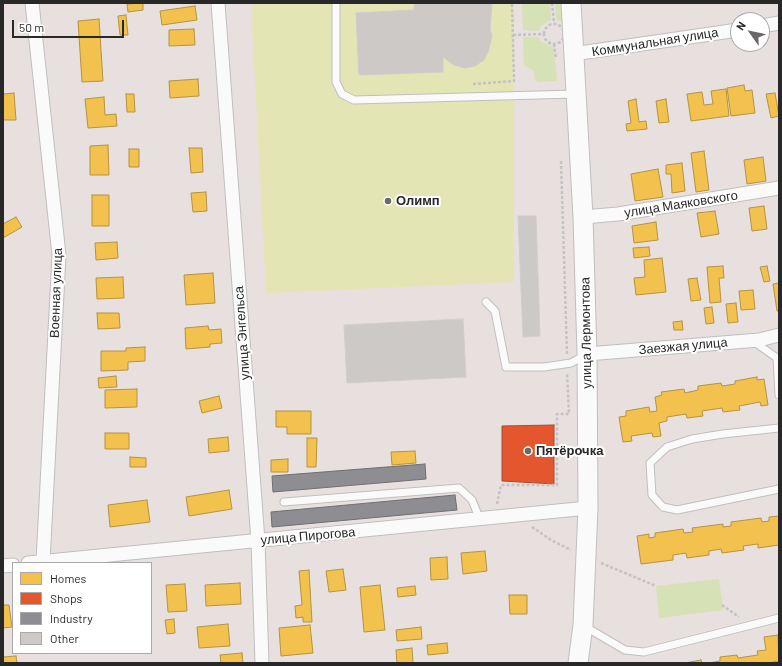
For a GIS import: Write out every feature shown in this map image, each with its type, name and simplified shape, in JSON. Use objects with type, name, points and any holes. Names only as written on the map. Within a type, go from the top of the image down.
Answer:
[{"type":"street","name":"Военная улица","points":[[32,3],[59,255],[43,561]]},
{"type":"street","name":"улица Энгельса","points":[[218,3],[258,541],[262,663]]},
{"type":"street","name":"улица Лермонтова","points":[[571,3],[583,217],[587,354],[588,508],[583,625],[578,663]]},
{"type":"street","name":"Коммунальная улица","points":[[573,54],[730,31]]},
{"type":"street","name":"улица Маяковского","points":[[583,217],[618,214],[779,188]]},
{"type":"street","name":"Заезжая улица","points":[[587,354],[752,341],[779,335]]},
{"type":"street","name":"улица Пирогова","points":[[36,562],[480,520],[588,508]]},
{"type":"lane","points":[[336,3],[336,82],[342,94],[354,100],[575,94]]},
{"type":"lane","points":[[486,302],[495,311],[506,368],[544,367],[567,363],[587,354]]},
{"type":"lane","points":[[752,341],[777,358],[779,395]]},
{"type":"lane","points":[[779,428],[692,439],[666,447],[650,463],[652,495],[663,507],[677,510],[779,489]]},
{"type":"lane","points":[[284,502],[459,488],[472,500],[480,520]]},
{"type":"lane","points":[[583,625],[625,650],[644,652],[779,618]]},
{"type":"path","points":[[470,85],[514,81],[512,3]]},
{"type":"path","points":[[552,3],[554,24]]},
{"type":"path","points":[[554,24],[563,28],[564,35],[560,41],[551,43],[546,40],[544,34],[548,26],[554,24]]},
{"type":"path","points":[[513,34],[544,34]]},
{"type":"path","points":[[501,485],[557,485],[558,414],[569,414],[561,161]]},
{"type":"path","points":[[722,605],[751,625]]},
{"type":"green space","name":"Олимп","points":[[251,3],[514,3],[514,282],[266,293]]},
{"type":"green space","points":[[522,3],[550,3],[551,20],[541,26],[539,31],[523,30]]},
{"type":"green space","points":[[555,3],[569,3],[563,23],[556,19]]},
{"type":"green space","points":[[523,37],[539,37],[540,41],[554,48],[557,81],[538,82],[535,80],[534,71],[524,65]]},
{"type":"green space","points":[[719,579],[723,610],[659,618],[656,586]]},
{"type":"building: Homes","points":[[143,3],[143,10],[128,12],[127,4]]},
{"type":"building: Homes","points":[[195,6],[197,20],[162,25],[160,11]]},
{"type":"building: Homes","points":[[126,15],[128,35],[120,35],[118,16]]},
{"type":"building: Homes","points":[[99,19],[103,81],[82,82],[78,21]]},
{"type":"building: Homes","points":[[194,29],[195,45],[169,46],[169,30]]},
{"type":"building: Homes","points":[[198,79],[199,96],[170,98],[169,81]]},
{"type":"building: Homes","points":[[744,85],[745,91],[752,90],[755,113],[731,116],[727,88]]},
{"type":"building: Homes","points":[[726,89],[729,116],[691,121],[687,94],[702,92],[704,105],[713,104],[711,91]]},
{"type":"building: Homes","points":[[14,93],[16,120],[3,120],[3,94]]},
{"type":"building: Homes","points":[[775,93],[779,116],[771,118],[766,94]]},
{"type":"building: Homes","points":[[126,94],[134,94],[135,112],[127,112]]},
{"type":"building: Homes","points":[[104,97],[105,115],[116,114],[117,126],[88,128],[85,99]]},
{"type":"building: Homes","points":[[636,99],[639,122],[646,121],[647,129],[627,131],[626,124],[631,123],[628,101]]},
{"type":"building: Homes","points":[[666,99],[669,122],[659,123],[656,101]]},
{"type":"building: Homes","points":[[108,145],[109,175],[90,175],[90,146]]},
{"type":"building: Homes","points":[[189,148],[202,148],[203,172],[191,173]]},
{"type":"building: Homes","points":[[129,149],[139,149],[139,167],[129,167]]},
{"type":"building: Homes","points":[[704,151],[709,190],[696,192],[691,153]]},
{"type":"building: Homes","points":[[763,157],[766,181],[747,184],[744,160]]},
{"type":"building: Homes","points":[[682,163],[685,191],[672,193],[671,174],[666,174],[666,165]]},
{"type":"building: Homes","points":[[658,169],[663,197],[635,201],[631,174]]},
{"type":"building: Homes","points":[[206,192],[207,211],[193,212],[191,193]]},
{"type":"building: Homes","points":[[92,195],[109,195],[109,226],[92,226]]},
{"type":"building: Homes","points":[[764,206],[767,229],[752,231],[749,208]]},
{"type":"building: Homes","points":[[715,211],[719,234],[701,237],[697,213]]},
{"type":"building: Homes","points":[[16,217],[22,227],[3,238],[3,224]]},
{"type":"building: Homes","points":[[656,222],[658,240],[634,243],[632,226]]},
{"type":"building: Homes","points":[[117,242],[118,258],[96,260],[95,243]]},
{"type":"building: Homes","points":[[649,247],[650,256],[634,258],[633,248]]},
{"type":"building: Homes","points":[[662,258],[666,292],[636,295],[634,278],[645,277],[644,260]]},
{"type":"building: Homes","points":[[723,266],[724,278],[719,278],[721,302],[710,303],[707,267]]},
{"type":"building: Homes","points":[[767,266],[770,281],[764,282],[760,267]]},
{"type":"building: Homes","points":[[213,273],[215,303],[186,305],[184,275]]},
{"type":"building: Homes","points":[[123,277],[124,298],[97,299],[96,278]]},
{"type":"building: Homes","points":[[697,278],[701,300],[691,301],[688,279]]},
{"type":"building: Homes","points":[[779,283],[779,311],[777,311],[773,284]]},
{"type":"building: Homes","points":[[753,290],[755,309],[741,310],[739,291]]},
{"type":"building: Homes","points":[[736,303],[738,322],[728,323],[726,304]]},
{"type":"building: Homes","points":[[712,307],[714,323],[706,324],[704,308]]},
{"type":"building: Homes","points":[[97,313],[119,313],[120,328],[98,329]]},
{"type":"building: Homes","points":[[682,321],[683,330],[674,330],[673,322]]},
{"type":"building: Homes","points":[[208,326],[209,330],[221,329],[222,343],[210,344],[210,347],[186,349],[185,328]]},
{"type":"building: Homes","points":[[145,347],[145,361],[128,362],[128,370],[101,371],[101,351],[126,351],[126,348]]},
{"type":"building: Homes","points":[[116,376],[117,387],[99,388],[98,378]]},
{"type":"building: Homes","points":[[757,377],[757,380],[764,379],[768,405],[761,406],[760,402],[739,406],[740,410],[723,412],[722,408],[702,411],[703,416],[687,418],[686,414],[667,417],[667,421],[659,423],[661,436],[653,437],[652,433],[631,436],[632,441],[623,442],[619,417],[626,416],[626,411],[649,407],[650,412],[657,411],[655,397],[662,395],[661,392],[684,389],[685,393],[698,390],[698,386],[721,383],[722,386],[735,384],[735,381]]},
{"type":"building: Homes","points":[[137,389],[137,407],[105,408],[105,390]]},
{"type":"building: Homes","points":[[219,396],[222,408],[202,413],[199,401]]},
{"type":"building: Homes","points":[[276,411],[311,411],[311,434],[287,434],[287,427],[276,427]]},
{"type":"building: Homes","points":[[105,433],[129,433],[129,449],[105,449]]},
{"type":"building: Homes","points":[[228,437],[229,451],[209,453],[208,439]]},
{"type":"building: Homes","points":[[307,438],[317,438],[316,467],[307,467]]},
{"type":"building: Homes","points":[[415,451],[416,463],[392,465],[391,452]]},
{"type":"building: Homes","points":[[130,457],[146,458],[146,467],[130,467]]},
{"type":"building: Homes","points":[[288,459],[288,472],[271,472],[271,460]]},
{"type":"building: Homes","points":[[229,490],[232,509],[189,516],[186,497]]},
{"type":"building: Homes","points":[[147,500],[150,522],[110,527],[108,505]]},
{"type":"building: Homes","points":[[779,516],[779,545],[758,548],[758,544],[743,546],[744,550],[722,553],[721,549],[709,551],[709,555],[687,558],[686,553],[673,555],[673,560],[641,564],[637,536],[649,534],[649,538],[655,537],[655,533],[683,529],[684,533],[693,532],[692,528],[723,524],[723,527],[731,526],[731,522],[761,518],[762,522],[769,521],[769,517]]},
{"type":"building: Homes","points":[[485,551],[487,571],[463,574],[461,553]]},
{"type":"building: Homes","points":[[447,557],[448,579],[431,580],[430,558]]},
{"type":"building: Homes","points":[[343,569],[346,590],[329,592],[326,571]]},
{"type":"building: Homes","points":[[309,570],[312,622],[303,622],[303,617],[296,618],[295,606],[302,605],[299,571]]},
{"type":"building: Homes","points":[[240,583],[241,604],[206,606],[205,585]]},
{"type":"building: Homes","points":[[185,584],[187,611],[168,612],[166,585]]},
{"type":"building: Homes","points":[[380,585],[385,630],[364,632],[360,587]]},
{"type":"building: Homes","points":[[415,586],[416,595],[398,597],[397,588]]},
{"type":"building: Homes","points":[[509,595],[527,595],[527,614],[510,614]]},
{"type":"building: Homes","points":[[3,605],[9,605],[12,627],[3,628]]},
{"type":"building: Homes","points":[[174,619],[175,633],[167,634],[165,620]]},
{"type":"building: Homes","points":[[228,624],[230,646],[199,648],[197,627]]},
{"type":"building: Homes","points":[[310,625],[313,653],[281,656],[279,628]]},
{"type":"building: Homes","points":[[421,627],[422,639],[397,641],[396,630]]},
{"type":"building: Homes","points":[[778,635],[779,663],[776,661],[770,663],[709,663],[720,661],[720,657],[737,655],[738,658],[758,655],[757,651],[766,650],[764,637]]},
{"type":"building: Homes","points":[[447,643],[448,653],[428,655],[427,645]]},
{"type":"building: Homes","points":[[412,648],[413,663],[397,663],[396,650]]},
{"type":"building: Homes","points":[[242,653],[243,663],[221,663],[220,655]]},
{"type":"building: Homes","points":[[16,656],[17,663],[3,663],[3,657]]},
{"type":"building: Homes","points":[[701,660],[702,663],[685,663]]},
{"type":"building: Shops","name":"Пятёрочка","points":[[554,425],[554,484],[502,481],[502,426]]},
{"type":"building: Industry","points":[[425,464],[426,479],[273,492],[272,476]]},
{"type":"building: Industry","points":[[455,495],[457,510],[272,527],[271,512]]},
{"type":"building: Other","points":[[414,3],[492,3],[490,30],[492,36],[488,52],[484,60],[475,66],[465,68],[454,65],[443,57],[443,72],[359,75],[356,13],[414,10]]},
{"type":"building: Other","points":[[518,216],[536,216],[540,336],[523,337]]},
{"type":"building: Other","points":[[463,319],[466,377],[347,383],[344,325]]},
{"type":"place","name":"Олимп","points":[[388,201]]},
{"type":"place","name":"Пятёрочка","points":[[528,451]]}]
